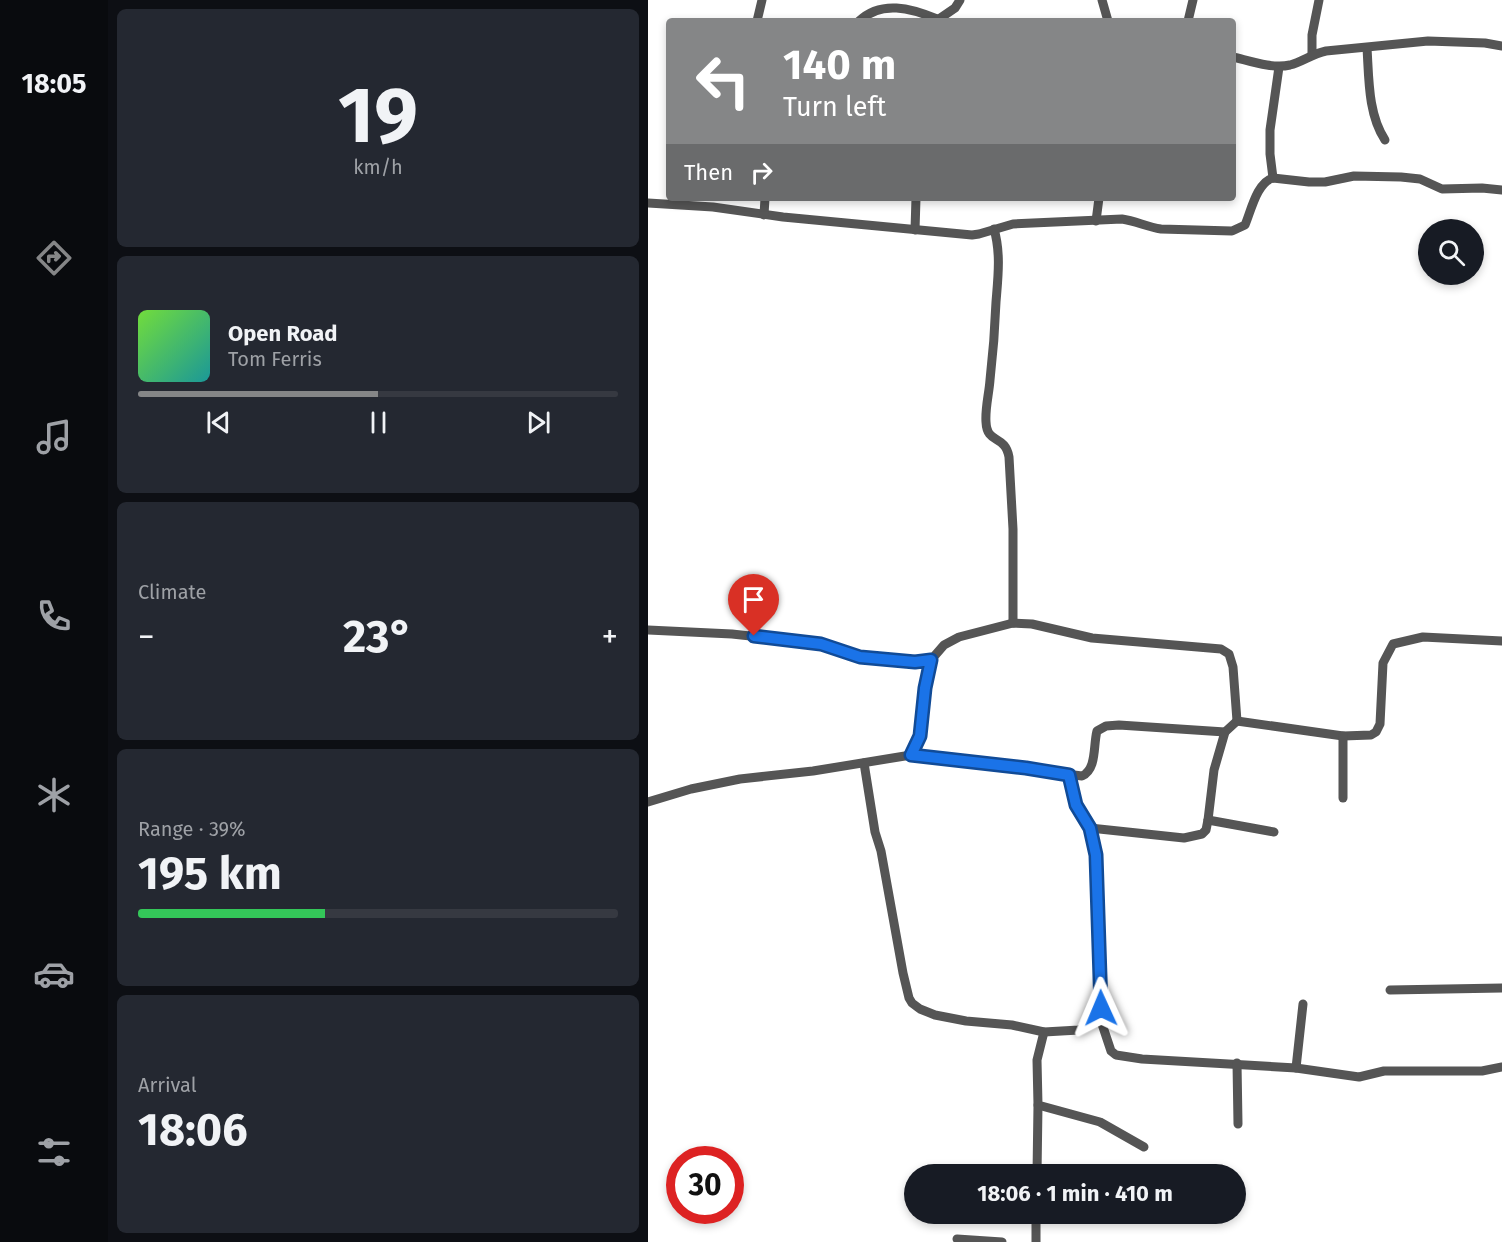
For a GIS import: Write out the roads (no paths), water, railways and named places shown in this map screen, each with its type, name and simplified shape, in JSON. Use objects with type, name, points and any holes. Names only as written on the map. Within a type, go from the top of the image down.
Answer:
[{"type":"street","points":[[758,18],[762,0]]},
{"type":"street","points":[[939,18],[955,8],[960,0]]},
{"type":"street","points":[[1102,0],[1107,18]]},
{"type":"street","points":[[1189,18],[1193,0]]},
{"type":"street","points":[[1312,54],[1312,35],[1319,0]]},
{"type":"street","points":[[862,18],[873,11],[893,7],[922,13],[932,18]]},
{"type":"street","points":[[1236,58],[1279,67],[1294,64],[1312,54],[1326,51],[1428,41],[1485,43],[1502,46]]},
{"type":"street","points":[[1367,48],[1370,89],[1376,122],[1385,140]]},
{"type":"street","points":[[1273,178],[1270,130],[1279,67]]},
{"type":"street","points":[[648,203],[713,207],[764,215],[972,235],[1012,224],[1122,219],[1137,221],[1152,228],[1178,231],[1232,231],[1245,225],[1262,186],[1273,178],[1317,182],[1354,176],[1401,177],[1420,179],[1442,189],[1502,190]]},
{"type":"street","points":[[764,215],[765,201]]},
{"type":"street","points":[[915,201],[915,230]]},
{"type":"street","points":[[1096,221],[1099,201]]},
{"type":"street","points":[[994,229],[999,252],[986,420],[987,431],[1007,447],[1009,458],[1013,529],[1013,624]]},
{"type":"street","points":[[911,755],[920,736],[925,688],[931,660],[944,645],[959,637],[1013,624],[1032,624],[1092,638],[1210,647],[1221,650],[1229,654],[1233,667],[1237,721]]},
{"type":"street","points":[[648,630],[732,634],[810,642],[860,657],[915,662],[931,660]]},
{"type":"street","points":[[1237,721],[1343,736],[1362,736],[1376,732],[1380,724],[1383,663],[1393,644],[1423,636],[1502,641]]},
{"type":"street","points":[[1090,828],[1191,838],[1202,834],[1206,830],[1213,779],[1225,732],[1237,721]]},
{"type":"street","points":[[648,802],[740,779],[813,771],[911,755],[1082,776],[1088,773],[1092,765],[1097,731],[1106,726],[1225,732]]},
{"type":"street","points":[[1343,736],[1343,798]]},
{"type":"street","points":[[864,763],[875,832],[881,851],[909,998],[920,1009],[936,1015],[966,1021],[1012,1024],[1044,1032],[1080,1030],[1100,1018]]},
{"type":"street","points":[[1069,775],[1076,805],[1090,828],[1096,855],[1100,1018],[1111,1051],[1116,1055],[1142,1059],[1296,1068],[1359,1077],[1384,1071],[1482,1071],[1502,1067]]},
{"type":"street","points":[[1208,820],[1274,832]]},
{"type":"street","points":[[1390,990],[1502,988]]},
{"type":"street","points":[[1296,1068],[1303,1004]]},
{"type":"street","points":[[1037,1164],[1037,1060],[1044,1032]]},
{"type":"street","points":[[1237,1063],[1238,1124]]},
{"type":"street","points":[[1038,1105],[1100,1122],[1144,1147]]},
{"type":"street","points":[[1036,1224],[1036,1242]]},
{"type":"street","points":[[957,1239],[1002,1242]]}]
